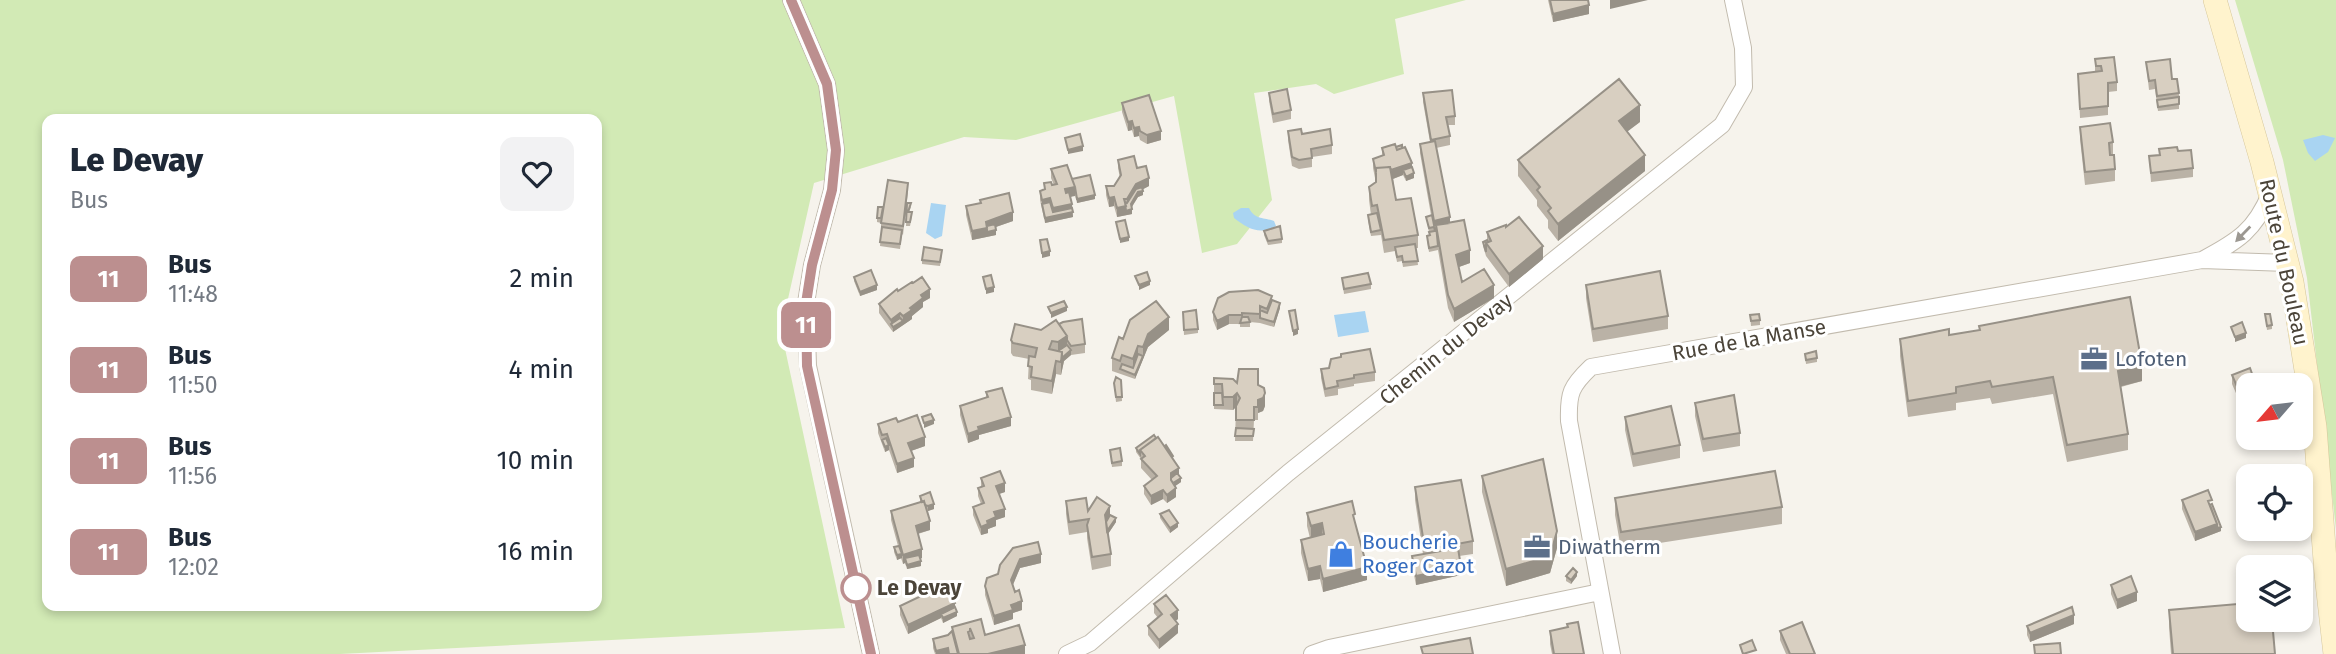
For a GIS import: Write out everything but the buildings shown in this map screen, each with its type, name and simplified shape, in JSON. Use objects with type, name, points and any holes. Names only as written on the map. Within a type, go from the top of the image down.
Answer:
[{"type":"main road","name":"Route du Bouleau","points":[[2215,0],[2287,263],[2315,427],[2335,654]]},
{"type":"street","points":[[791,0],[827,84],[836,150],[832,190],[812,265],[806,303],[807,366],[871,654]]},
{"type":"street","name":"Chemin du Devay","points":[[1067,654],[1090,643],[1288,473],[1722,125],[1744,87],[1743,48],[1732,0]]},
{"type":"street","points":[[2202,260],[2238,241],[2262,213],[2270,194]]},
{"type":"street","points":[[2202,260],[2287,263]]},
{"type":"street","name":"Rue de la Manse","points":[[1612,654],[1569,421],[1568,397],[1577,381],[1591,368],[2202,260]]},
{"type":"street","points":[[1312,654],[1329,648],[1600,592]]},
{"type":"green space","points":[[0,0],[1466,0],[1395,19],[1404,74],[1334,94],[1316,84],[1254,93],[1272,200],[1237,244],[1202,253],[1174,96],[1016,140],[964,137],[814,183],[781,330],[845,628],[340,654],[0,654]]},
{"type":"green space","points":[[2235,0],[2336,0],[2336,529],[2307,278],[2283,160]]},
{"type":"water","points":[[2323,135],[2335,138],[2328,152],[2315,161],[2308,153],[2303,140]]},
{"type":"water","points":[[931,203],[946,205],[942,236],[935,239],[926,233]]},
{"type":"water","points":[[1241,208],[1249,208],[1257,216],[1274,221],[1276,226],[1265,230],[1249,228],[1234,218],[1233,213]]},
{"type":"water","points":[[1365,311],[1369,332],[1338,337],[1334,315]]},
{"type":"bus line","name":"11","points":[[791,0],[827,84],[836,150],[832,190],[812,265],[806,303],[807,366],[871,654]]},
{"type":"place","name":"Lofoten","points":[[2094,359]]},
{"type":"place","name":"Diwatherm","points":[[1537,547]]},
{"type":"place","name":"Boucherie Roger Cazot","points":[[1341,554]]},
{"type":"place","name":"Le Devay","points":[[856,588]]}]
